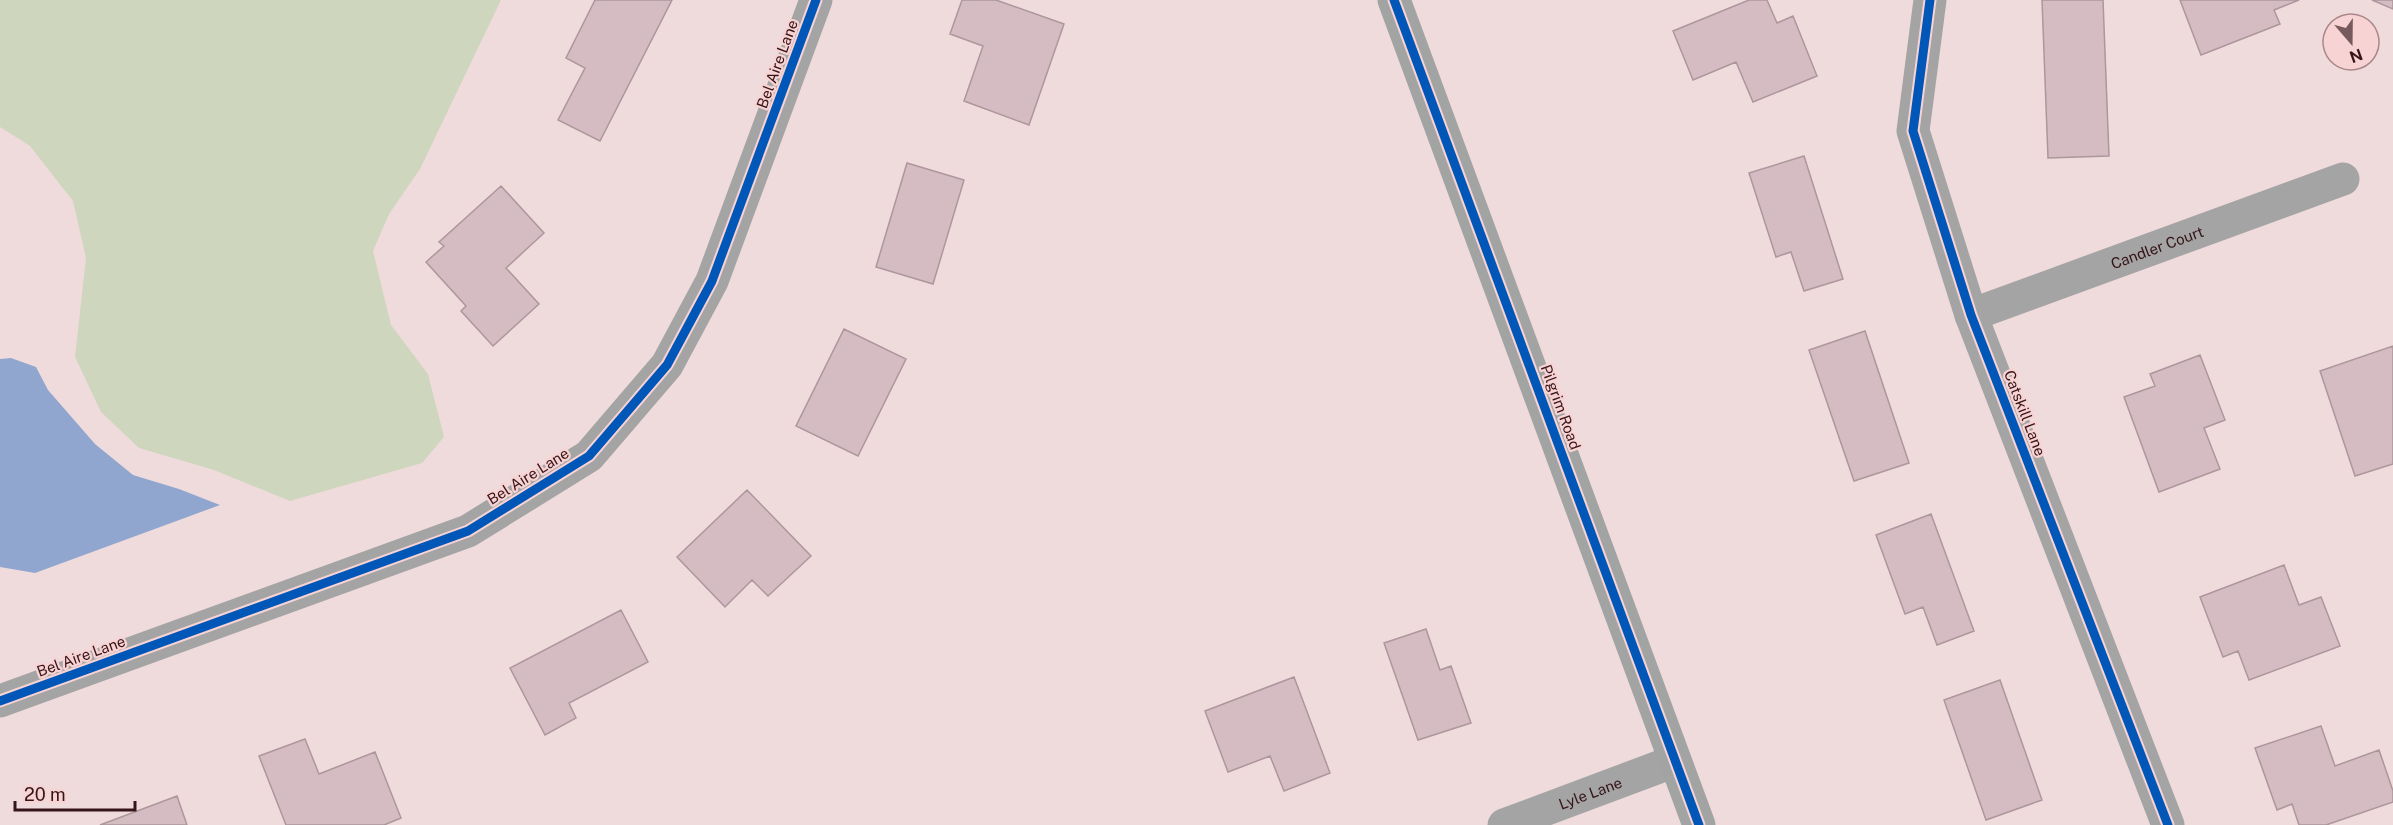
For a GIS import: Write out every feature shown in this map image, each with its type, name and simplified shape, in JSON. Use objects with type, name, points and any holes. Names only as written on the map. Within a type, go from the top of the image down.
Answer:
[{"type":"street","name":"Bel Aire Lane","points":[[0,701],[468,531],[588,456],[667,366],[712,281],[816,0]]},
{"type":"street","name":"Pilgrim Road","points":[[1394,0],[1700,825]]},
{"type":"street","name":"Catskill Lane","points":[[1930,0],[1913,130],[1971,315],[2168,825]]},
{"type":"street","name":"Candler Court","points":[[1971,315],[2343,179]]},
{"type":"street","name":"Lyle Lane","points":[[1504,825],[1676,761]]},
{"type":"green space","points":[[0,0],[501,0],[420,169],[389,214],[373,251],[391,325],[428,374],[444,437],[422,463],[290,501],[214,470],[139,448],[101,412],[75,357],[86,258],[73,201],[30,146],[0,127]]},
{"type":"water","points":[[11,358],[36,367],[48,390],[95,444],[133,475],[220,505],[35,573],[0,567],[0,359]]},
{"type":"building","points":[[595,0],[672,0],[600,141],[558,120],[585,68],[566,58]]},
{"type":"building","points":[[962,0],[996,0],[1064,24],[1029,125],[964,101],[983,46],[950,34]]},
{"type":"building","points":[[1749,0],[1767,0],[1777,23],[1793,16],[1817,76],[1753,102],[1736,62],[1693,80],[1673,31]]},
{"type":"building","points":[[2042,0],[2103,0],[2109,156],[2048,158]]},
{"type":"building","points":[[2180,0],[2299,0],[2274,10],[2280,24],[2201,55]]},
{"type":"building","points":[[2372,0],[2393,0],[2393,9]]},
{"type":"building","points":[[1804,156],[1843,279],[1804,291],[1791,252],[1776,257],[1749,173]]},
{"type":"building","points":[[907,163],[964,180],[933,284],[876,267]]},
{"type":"building","points":[[501,186],[544,233],[506,268],[539,304],[493,346],[461,311],[466,306],[426,262],[444,246],[439,242]]},
{"type":"building","points":[[844,329],[906,359],[858,456],[796,426]]},
{"type":"building","points":[[1865,331],[1909,463],[1854,481],[1809,350]]},
{"type":"building","points":[[2393,346],[2393,464],[2355,476],[2320,371]]},
{"type":"building","points":[[2200,355],[2225,420],[2204,428],[2220,469],[2159,492],[2124,397],[2155,386],[2150,374]]},
{"type":"building","points":[[747,490],[811,556],[768,596],[752,580],[725,607],[677,557]]},
{"type":"building","points":[[1931,514],[1974,631],[1937,645],[1923,607],[1905,614],[1876,535]]},
{"type":"building","points":[[2284,565],[2299,605],[2321,597],[2340,646],[2249,680],[2238,651],[2223,657],[2200,597]]},
{"type":"building","points":[[621,610],[648,662],[569,703],[576,718],[545,735],[510,668]]},
{"type":"building","points":[[1426,629],[1440,670],[1451,666],[1471,723],[1418,740],[1384,643]]},
{"type":"building","points":[[1294,677],[1330,773],[1284,791],[1270,756],[1228,772],[1205,711]]},
{"type":"building","points":[[2000,680],[2042,800],[1986,820],[1944,700]]},
{"type":"building","points":[[2321,726],[2335,766],[2379,750],[2393,791],[2393,802],[2326,825],[2299,825],[2292,804],[2277,810],[2255,748]]},
{"type":"building","points":[[305,739],[319,774],[375,752],[401,818],[384,825],[286,825],[259,756]]},
{"type":"building","points":[[177,796],[187,825],[100,825]]},
{"type":"cycle path","points":[[0,701],[468,531],[589,456],[667,365],[712,281],[816,0]]},
{"type":"cycle path","points":[[1394,0],[1699,825]]},
{"type":"cycle path","points":[[1930,0],[1913,131],[1971,315],[2168,825]]}]
